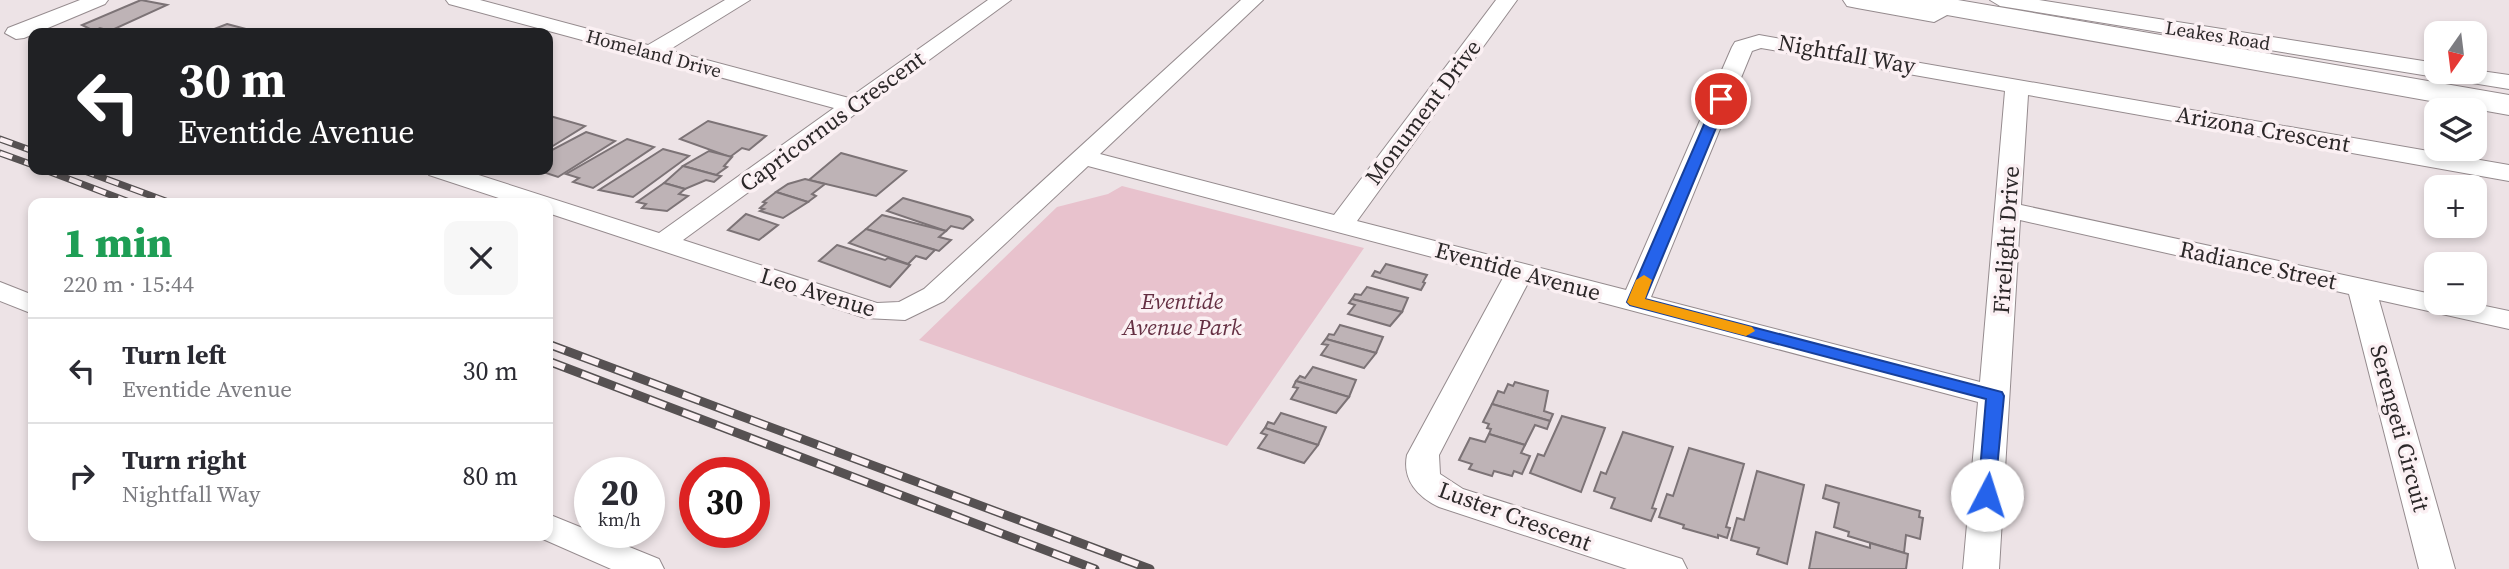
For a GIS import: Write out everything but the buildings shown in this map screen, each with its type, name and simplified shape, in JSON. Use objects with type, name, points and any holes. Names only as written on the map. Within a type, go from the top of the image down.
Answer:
[{"type":"main road","name":"Leakes Road","points":[[1857,0],[2133,41],[2509,105]]},
{"type":"main road","name":"Leakes Road","points":[[1935,2],[2133,41]]},
{"type":"street","points":[[28,28],[98,0]]},
{"type":"street","name":"Homeland Drive","points":[[456,0],[485,3],[651,52],[852,106]]},
{"type":"street","points":[[651,52],[740,0]]},
{"type":"street","name":"Capricornus Crescent","points":[[662,243],[1001,0]]},
{"type":"street","points":[[1082,157],[1253,0]]},
{"type":"street","name":"Monument Drive","points":[[1340,225],[1507,0]]},
{"type":"street","name":"Leakes Road","points":[[2000,0],[2424,68]]},
{"type":"street","name":"Nightfall Way","points":[[1635,302],[1747,44],[1775,41],[2017,85]]},
{"type":"street","points":[[2487,78],[2509,82]]},
{"type":"street","name":"Arizona Crescent","points":[[2017,85],[2509,173]]},
{"type":"street","name":"Firelight Drive","points":[[1995,396],[2017,85]]},
{"type":"street","name":"Eventide Avenue","points":[[1082,157],[1995,396]]},
{"type":"street","name":"Leo Avenue","points":[[553,207],[875,312],[905,311],[934,295],[1082,157]]},
{"type":"street","points":[[453,175],[525,198]]},
{"type":"street","name":"Radiance Street","points":[[2008,210],[2509,320]]},
{"type":"street","name":"Luster Crescent","points":[[1520,272],[1423,455],[1420,464],[1426,482],[1451,498],[1669,569]]},
{"type":"street","name":"Serengeti Circuit","points":[[2362,288],[2437,569]]},
{"type":"street","points":[[0,291],[28,303]]},
{"type":"street","points":[[1981,569],[1995,396]]},
{"type":"street","points":[[553,531],[593,560],[646,569]]},
{"type":"green space","name":"Eventide Avenue Park","points":[[1122,186],[1364,248],[1227,446],[919,340],[1057,207],[1108,194]]},
{"type":"railway","points":[[0,139],[28,149]]},
{"type":"railway","points":[[0,153],[28,163]]},
{"type":"railway","points":[[58,175],[119,198]]},
{"type":"railway","points":[[95,175],[158,198]]},
{"type":"railway","points":[[553,346],[1150,569]]},
{"type":"railway","points":[[553,363],[1095,569]]},
{"type":"slow traffic","points":[[1644,280],[1635,302],[1746,331]]},
{"type":"route","points":[[1721,99],[1635,302],[1995,396],[1987,495]]}]
